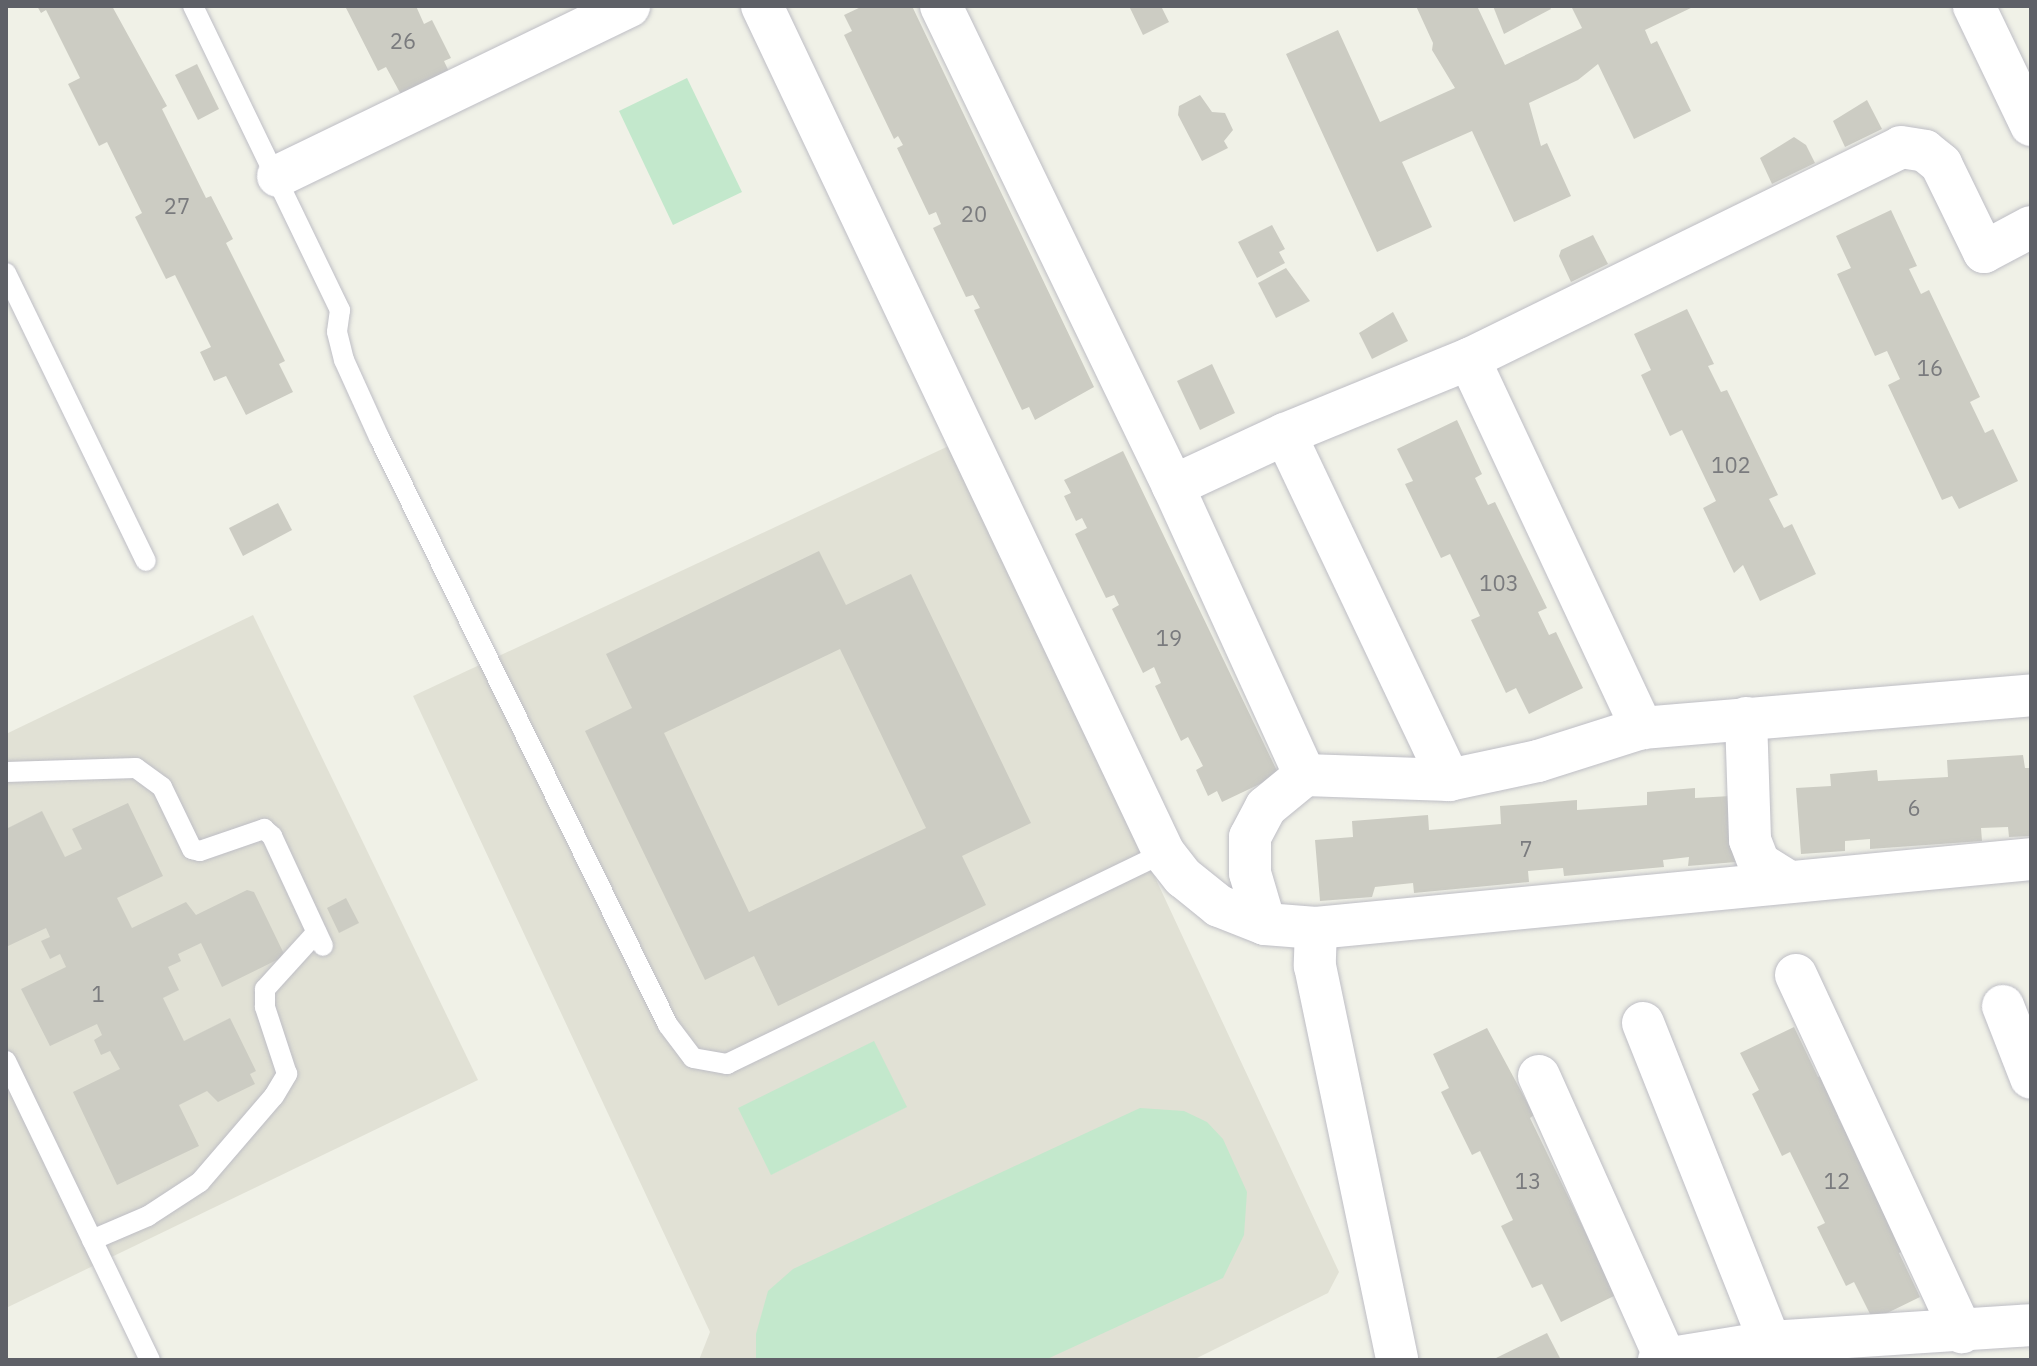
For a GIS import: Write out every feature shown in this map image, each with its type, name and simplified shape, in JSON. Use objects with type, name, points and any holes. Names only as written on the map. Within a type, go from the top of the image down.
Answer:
[{"type":"street","points":[[278,176],[629,6]]},
{"type":"street","points":[[762,6],[1164,853],[1183,877],[1219,906],[1265,924],[1316,928],[2031,859]]},
{"type":"street","points":[[941,6],[1173,486],[1305,775]]},
{"type":"street","points":[[1974,6],[2031,125]]},
{"type":"street","points":[[1173,486],[1285,434],[1469,359],[1901,147],[1925,151],[1941,164],[1984,252],[2031,227]]},
{"type":"street","points":[[1469,359],[1642,728]]},
{"type":"street","points":[[1285,434],[1449,780]]},
{"type":"street","points":[[1265,924],[1250,873],[1250,837],[1266,807],[1305,775],[1449,780],[1538,761],[1642,728],[2031,695]]},
{"type":"street","points":[[1746,718],[1750,840],[1759,863],[1788,881]]},
{"type":"street","points":[[1316,928],[1315,966],[1397,1360]]},
{"type":"street","points":[[1796,975],[1962,1332]]},
{"type":"street","points":[[2003,1006],[2031,1078]]},
{"type":"street","points":[[1643,1023],[1770,1342]]},
{"type":"street","points":[[1539,1076],[1661,1358],[1770,1342],[1962,1332],[2027,1333]]},
{"type":"lane","points":[[193,6],[278,176],[340,310],[337,332],[344,360],[379,437],[668,1025],[693,1058],[727,1064],[1164,853]]},
{"type":"lane","points":[[6,273],[146,561]]},
{"type":"lane","points":[[6,772],[136,768],[162,787],[192,849],[200,851],[264,829],[272,836],[319,940],[265,989],[268,1016],[287,1074],[274,1096],[200,1182],[148,1216],[92,1240]]},
{"type":"lane","points":[[6,1061],[150,1360]]},
{"type":"shaded area","points":[[953,444],[1339,1272],[1328,1293],[1193,1360],[699,1360],[710,1332],[413,696]]},
{"type":"shaded area","points":[[253,615],[478,1080],[6,1308],[6,734]]},
{"type":"green space","points":[[687,78],[742,192],[673,225],[619,111]]},
{"type":"green space","points":[[874,1041],[907,1107],[771,1175],[738,1108]]},
{"type":"green space","points":[[1140,1108],[1184,1111],[1207,1122],[1223,1139],[1247,1192],[1244,1235],[1223,1278],[1045,1360],[756,1360],[756,1334],[768,1291],[793,1269]]},
{"type":"building","points":[[37,6],[112,6],[167,106],[162,109],[206,198],[211,196],[233,239],[226,243],[285,361],[279,364],[293,392],[246,415],[226,376],[214,381],[200,352],[211,347],[175,275],[166,279],[135,217],[142,213],[107,142],[99,146],[68,84],[80,78],[46,10],[41,13]]},
{"type":"building","points":[[345,6],[416,6],[424,24],[432,20],[451,58],[444,61],[451,76],[404,100],[386,67],[378,71]]},
{"type":"building","points":[[863,6],[912,6],[1094,387],[1035,420],[1029,407],[1022,410],[974,310],[980,308],[973,295],[966,297],[933,228],[941,224],[936,212],[929,215],[897,148],[903,145],[898,136],[894,139],[844,35],[852,31],[844,15]]},
{"type":"building","points":[[1129,6],[1168,6],[1162,8],[1169,22],[1143,35]]},
{"type":"building","points":[[1416,6],[1477,6],[1505,65],[1582,28],[1571,6],[1695,6],[1645,30],[1651,44],[1657,41],[1691,111],[1634,139],[1598,64],[1578,80],[1529,103],[1541,146],[1547,143],[1571,196],[1514,222],[1472,131],[1402,162],[1432,227],[1377,252],[1286,54],[1338,30],[1380,122],[1455,88],[1432,50],[1433,43]]},
{"type":"building","points":[[1493,6],[1549,6],[1551,9],[1504,34]]},
{"type":"building","points":[[197,64],[219,109],[198,120],[175,75]]},
{"type":"building","points":[[1200,95],[1212,112],[1225,113],[1233,130],[1224,141],[1228,148],[1202,161],[1178,115],[1179,106]]},
{"type":"building","points":[[1867,100],[1882,129],[1845,147],[1833,121]]},
{"type":"building","points":[[1794,137],[1806,145],[1815,163],[1772,184],[1760,158]]},
{"type":"building","points":[[1891,210],[1917,266],[1909,269],[1921,294],[1929,290],[1980,397],[1970,402],[1985,433],[1993,429],[2018,481],[1959,509],[1952,496],[1942,500],[1888,385],[1900,379],[1887,351],[1875,356],[1837,274],[1851,268],[1836,236]]},
{"type":"building","points":[[1272,225],[1285,249],[1279,252],[1285,263],[1257,278],[1238,242]]},
{"type":"building","points":[[1593,235],[1608,264],[1571,282],[1559,256],[1561,250]]},
{"type":"building","points":[[1286,268],[1310,301],[1276,318],[1258,283]]},
{"type":"building","points":[[1687,309],[1714,364],[1708,366],[1721,392],[1727,390],[1778,495],[1769,499],[1784,528],[1792,524],[1816,574],[1760,601],[1743,565],[1734,573],[1703,508],[1716,501],[1682,430],[1670,436],[1641,375],[1651,370],[1634,334]]},
{"type":"building","points":[[1393,312],[1408,341],[1372,359],[1359,333]]},
{"type":"building","points":[[1212,364],[1235,413],[1200,430],[1177,381]]},
{"type":"building","points":[[1457,420],[1482,474],[1475,478],[1488,505],[1495,502],[1547,608],[1538,612],[1549,635],[1556,632],[1583,688],[1529,714],[1516,688],[1506,693],[1471,620],[1480,616],[1450,554],[1441,558],[1405,484],[1413,481],[1397,449]]},
{"type":"building","points":[[1123,451],[1279,775],[1222,802],[1217,791],[1208,796],[1196,770],[1203,766],[1188,737],[1181,741],[1155,686],[1161,683],[1154,667],[1143,673],[1112,609],[1119,605],[1114,595],[1106,598],[1075,534],[1087,528],[1082,518],[1076,521],[1064,496],[1071,493],[1064,480]]},
{"type":"building","points":[[278,503],[292,530],[243,556],[229,528]]},
{"type":"building","points":[[819,551],[846,605],[911,574],[1031,823],[962,856],[986,905],[778,1006],[754,956],[705,980],[585,731],[632,708],[606,654]],"holes":[[[840,649],[926,828],[749,912],[664,733]]]},
{"type":"building","points":[[2023,755],[2025,768],[2031,768],[2031,836],[2009,837],[2008,827],[1981,828],[1982,841],[1870,849],[1870,839],[1845,841],[1845,851],[1801,854],[1796,788],[1831,786],[1830,774],[1877,770],[1878,781],[1948,777],[1947,760]]},
{"type":"building","points":[[1695,788],[1695,798],[1731,796],[1736,862],[1688,866],[1689,857],[1663,860],[1664,867],[1564,876],[1563,868],[1528,871],[1529,882],[1414,893],[1413,883],[1375,887],[1372,897],[1320,901],[1315,840],[1353,837],[1352,821],[1428,815],[1429,830],[1501,824],[1500,806],[1577,800],[1577,810],[1647,805],[1647,792]]},
{"type":"building","points":[[128,803],[163,876],[117,898],[132,928],[186,902],[196,915],[247,890],[254,892],[285,956],[222,987],[201,943],[178,954],[181,961],[168,967],[179,990],[163,998],[184,1041],[230,1018],[256,1071],[250,1074],[255,1084],[218,1102],[207,1091],[179,1105],[199,1146],[117,1185],[73,1092],[120,1069],[110,1051],[101,1055],[94,1040],[102,1035],[97,1024],[50,1046],[21,989],[66,967],[60,954],[50,959],[41,941],[50,937],[46,928],[6,947],[6,829],[42,811],[65,857],[82,849],[72,829]]},
{"type":"building","points":[[346,898],[359,923],[339,933],[327,908]]},
{"type":"building","points":[[1794,1027],[1818,1077],[1825,1074],[1845,1114],[1838,1117],[1908,1249],[1899,1253],[1920,1297],[1873,1320],[1854,1282],[1846,1286],[1817,1227],[1825,1223],[1790,1152],[1782,1156],[1752,1094],[1759,1090],[1740,1053]]},
{"type":"building","points":[[1487,1028],[1534,1115],[1530,1118],[1616,1295],[1561,1322],[1542,1284],[1532,1288],[1501,1226],[1513,1220],[1480,1151],[1472,1155],[1441,1092],[1449,1088],[1433,1054]]},
{"type":"building","points":[[1547,1333],[1561,1360],[1492,1360]]}]
